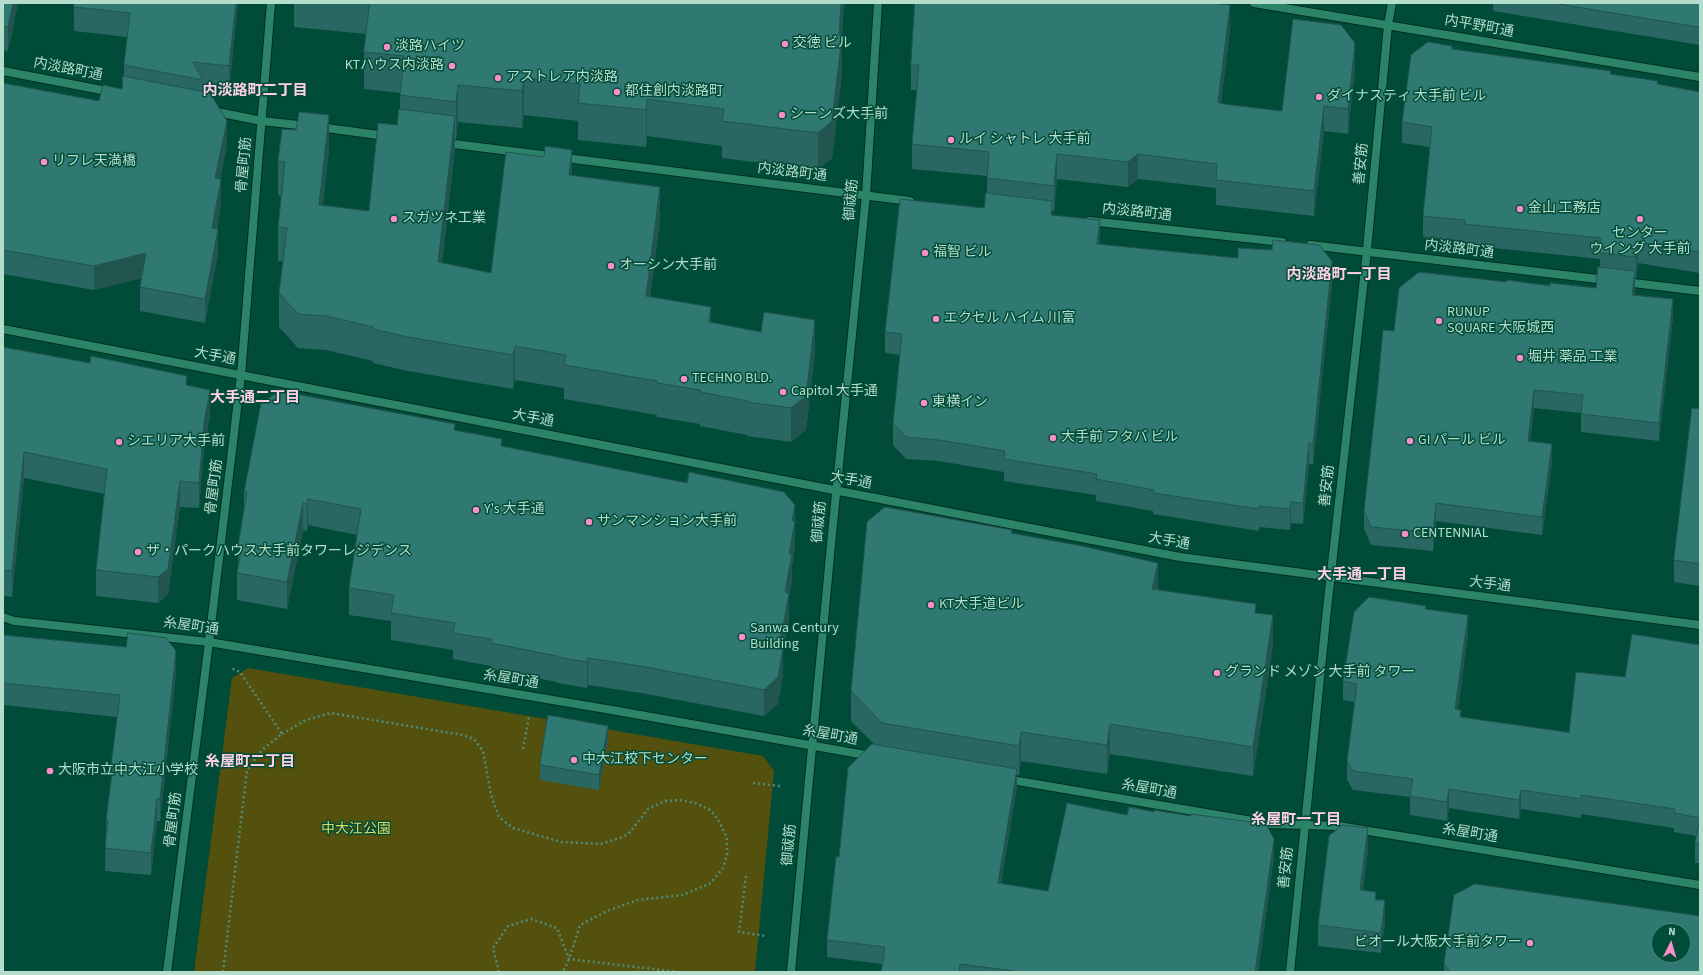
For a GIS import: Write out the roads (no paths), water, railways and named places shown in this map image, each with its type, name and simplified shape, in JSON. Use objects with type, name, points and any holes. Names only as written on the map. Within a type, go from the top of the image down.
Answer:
[{"type":"street","name":"骨屋町筋","points":[[167,972],[241,375],[271,3]]},
{"type":"street","name":"御祓筋","points":[[792,972],[836,491],[866,196],[878,3]]},
{"type":"street","name":"内平野町通","points":[[1254,3],[1388,24],[1700,77]]},
{"type":"street","name":"善安筋","points":[[1290,972],[1304,825],[1367,252],[1388,24],[1392,3]]},
{"type":"street","name":"内淡路町通","points":[[3,70],[117,93]]},
{"type":"street","points":[[201,109],[262,121],[392,137]]},
{"type":"street","name":"内淡路町通","points":[[439,142],[921,202]]},
{"type":"street","name":"内淡路町通","points":[[1077,219],[1289,243]]},
{"type":"street","name":"内淡路町通","points":[[1304,245],[1700,291]]},
{"type":"street","name":"大手通","points":[[3,329],[1180,557],[1700,625]]},
{"type":"street","name":"糸屋町通","points":[[3,617],[14,621],[209,642],[882,758]]},
{"type":"street","name":"糸屋町通","points":[[998,778],[1270,824],[1338,826],[1700,884]]},
{"type":"place","name":"交徳 ビル","points":[[785,44]]},
{"type":"place","name":"淡路ハイツ","points":[[387,47]]},
{"type":"place","name":"KTハウス内淡路","points":[[452,66]]},
{"type":"place","name":"アストレア内淡路","points":[[498,78]]},
{"type":"place","name":"都住創内淡路町","points":[[617,92]]},
{"type":"place","name":"ダイナスティ 大手前 ビル","points":[[1319,97]]},
{"type":"place","name":"シーンズ大手前","points":[[782,115]]},
{"type":"place","name":"ルイ シャトレ 大手前","points":[[951,140]]},
{"type":"place","name":"リフレ天満橋","points":[[44,162]]},
{"type":"place","name":"金山 工務店","points":[[1520,209]]},
{"type":"place","name":"スガツネ工業","points":[[394,219]]},
{"type":"place","name":"センター ウイング 大手前","points":[[1640,219]]},
{"type":"place","name":"福智 ビル","points":[[925,253]]},
{"type":"place","name":"オーシン大手前","points":[[611,266]]},
{"type":"place","name":"エクセル ハイム 川富","points":[[936,319]]},
{"type":"place","name":"RUNUP SQUARE 大阪城西","points":[[1439,321]]},
{"type":"place","name":"堀井 薬品 工業","points":[[1520,358]]},
{"type":"place","name":"TECHNO BLD.","points":[[684,379]]},
{"type":"place","name":"Capitol 大手通","points":[[783,392]]},
{"type":"place","name":"東横イン","points":[[924,403]]},
{"type":"place","name":"大手前 フタバ ビル","points":[[1053,438]]},
{"type":"place","name":"GI パール ビル","points":[[1410,441]]},
{"type":"place","name":"シエリア大手前","points":[[119,442]]},
{"type":"place","name":"Y's 大手通","points":[[476,510]]},
{"type":"place","name":"サンマンション大手前","points":[[589,522]]},
{"type":"place","name":"CENTENNIAL","points":[[1405,534]]},
{"type":"place","name":"ザ・パークハウス大手前タワーレジデンス","points":[[138,552]]},
{"type":"place","name":"KT大手道ビル","points":[[931,605]]},
{"type":"place","name":"Sanwa Century Building","points":[[742,637]]},
{"type":"place","name":"グランド メゾン 大手前 タワー","points":[[1217,673]]},
{"type":"place","name":"中大江校下センター","points":[[574,760]]},
{"type":"place","name":"大阪市立中大江小学校","points":[[50,771]]},
{"type":"place","name":"ビオール大阪大手前タワー","points":[[1530,943]]},
{"type":"district","name":"内淡路町二丁目","points":[[255,92]]},
{"type":"district","name":"内淡路町一丁目","points":[[1339,276]]},
{"type":"district","name":"大手通二丁目","points":[[255,399]]},
{"type":"district","name":"大手通一丁目","points":[[1362,576]]},
{"type":"district","name":"糸屋町二丁目","points":[[250,763]]},
{"type":"district","name":"糸屋町一丁目","points":[[1296,821]]},
{"type":"park label","name":"中大江公園","points":[[356,830]]}]
